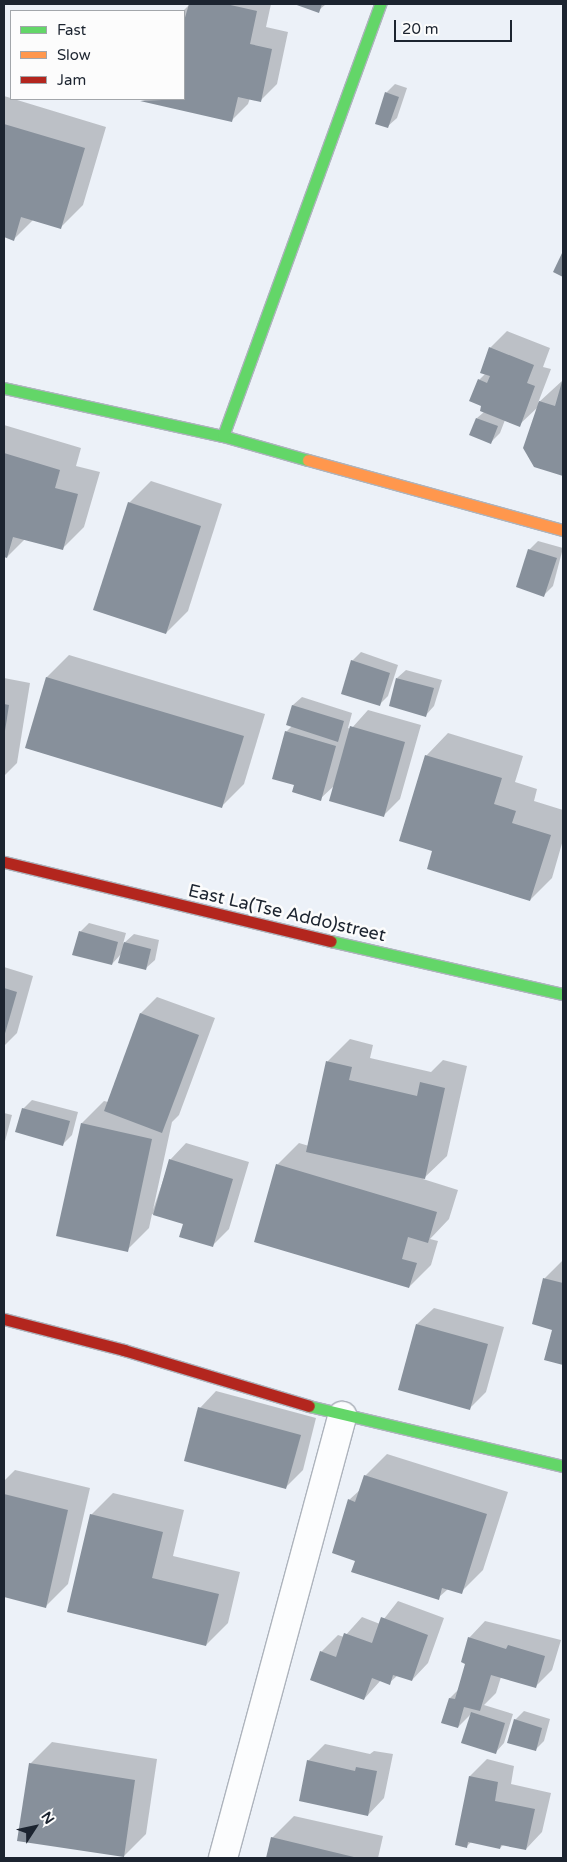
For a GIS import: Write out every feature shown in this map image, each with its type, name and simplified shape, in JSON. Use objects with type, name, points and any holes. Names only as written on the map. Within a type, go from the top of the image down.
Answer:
[{"type":"street","points":[[223,436],[380,4]]},
{"type":"street","points":[[4,388],[223,436],[563,530]]},
{"type":"street","name":"East La(Tse Addo)street","points":[[4,862],[215,915],[563,994]]},
{"type":"street","points":[[4,1320],[124,1350],[342,1416],[563,1466]]},
{"type":"street","points":[[223,1858],[342,1416]]},
{"type":"building","points":[[189,4],[226,4],[257,11],[250,44],[272,49],[261,102],[238,97],[232,122],[140,101],[185,100],[185,18]]},
{"type":"building","points":[[294,4],[322,4],[319,13]]},
{"type":"building","points":[[385,92],[399,97],[388,128],[375,124]]},
{"type":"building","points":[[4,124],[85,148],[61,229],[21,217],[14,241],[4,237]]},
{"type":"building","points":[[563,251],[563,277],[553,272]]},
{"type":"building","points":[[489,347],[534,365],[527,383],[535,386],[520,427],[480,411],[481,406],[469,401],[478,379],[487,383],[490,376],[480,373]]},
{"type":"building","points":[[563,378],[563,476],[534,467],[523,448],[539,401],[555,406]]},
{"type":"building","points":[[476,418],[498,426],[491,444],[469,435]]},
{"type":"building","points":[[4,453],[60,470],[55,488],[78,494],[63,550],[13,537],[7,558],[4,557]]},
{"type":"building","points":[[128,502],[201,526],[166,634],[93,610]]},
{"type":"building","points":[[528,549],[557,558],[544,597],[516,587]]},
{"type":"building","points":[[351,660],[390,673],[380,706],[341,694]]},
{"type":"building","points":[[46,677],[244,736],[222,808],[25,748]]},
{"type":"building","points":[[396,678],[434,688],[426,717],[389,706]]},
{"type":"building","points":[[4,704],[9,705],[5,731],[4,731]]},
{"type":"building","points":[[292,705],[344,721],[338,742],[286,725]]},
{"type":"building","points":[[350,726],[405,742],[384,817],[329,801]]},
{"type":"building","points":[[285,731],[336,746],[321,801],[292,792],[294,785],[272,779]]},
{"type":"building","points":[[425,755],[502,778],[494,804],[516,811],[512,823],[551,835],[530,901],[427,869],[432,851],[399,841]]},
{"type":"building","points":[[79,931],[118,942],[112,965],[72,955]]},
{"type":"building","points":[[124,942],[151,949],[146,970],[118,963]]},
{"type":"building","points":[[4,988],[17,992],[4,1037]]},
{"type":"building","points":[[140,1013],[199,1035],[162,1133],[104,1111]]},
{"type":"building","points":[[326,1061],[352,1067],[349,1080],[417,1096],[420,1082],[445,1088],[425,1179],[306,1152]]},
{"type":"building","points":[[22,1108],[70,1121],[63,1146],[15,1132]]},
{"type":"building","points":[[81,1123],[152,1139],[128,1252],[56,1236]]},
{"type":"building","points":[[169,1159],[233,1179],[213,1247],[179,1237],[183,1224],[153,1215]]},
{"type":"building","points":[[276,1164],[437,1212],[428,1243],[408,1237],[402,1259],[417,1263],[409,1288],[254,1242]]},
{"type":"building","points":[[543,1278],[563,1283],[563,1365],[544,1360],[552,1330],[532,1324]]},
{"type":"building","points":[[416,1324],[488,1344],[470,1410],[398,1390]]},
{"type":"building","points":[[198,1407],[301,1435],[286,1489],[184,1461]]},
{"type":"building","points":[[364,1475],[487,1514],[462,1594],[442,1588],[439,1600],[351,1572],[355,1561],[332,1553],[348,1499],[355,1502]]},
{"type":"building","points":[[4,1494],[68,1510],[46,1608],[4,1597]]},
{"type":"building","points":[[90,1514],[163,1532],[152,1578],[219,1594],[206,1646],[67,1612]]},
{"type":"building","points":[[381,1617],[428,1635],[412,1681],[393,1675],[390,1685],[372,1678],[364,1700],[310,1680],[320,1651],[336,1657],[344,1633],[372,1643]]},
{"type":"building","points":[[468,1637],[506,1649],[508,1645],[545,1656],[536,1688],[491,1675],[480,1711],[464,1707],[458,1728],[441,1723],[449,1698],[455,1699],[465,1664],[461,1662]]},
{"type":"building","points":[[471,1712],[505,1723],[496,1754],[461,1743]]},
{"type":"building","points":[[514,1719],[542,1728],[536,1751],[507,1743]]},
{"type":"building","points":[[307,1760],[355,1771],[356,1767],[377,1771],[368,1816],[299,1801]]},
{"type":"building","points":[[29,1763],[135,1780],[124,1857],[17,1841]]},
{"type":"building","points":[[469,1776],[498,1782],[495,1801],[535,1809],[526,1850],[501,1845],[500,1849],[468,1842],[467,1848],[455,1845]]},
{"type":"building","points":[[271,1837],[358,1858],[266,1858]]},
{"type":"traffic: fast","points":[[223,436],[380,4]]},
{"type":"traffic: fast","points":[[4,388],[223,436],[308,460]]},
{"type":"traffic: fast","points":[[331,941],[563,994]]},
{"type":"traffic: fast","points":[[309,1406],[563,1466]]},
{"type":"traffic: slow","points":[[308,460],[563,530]]},
{"type":"traffic: jam","points":[[4,862],[331,941]]},
{"type":"traffic: jam","points":[[4,1319],[124,1350],[309,1406]]}]
